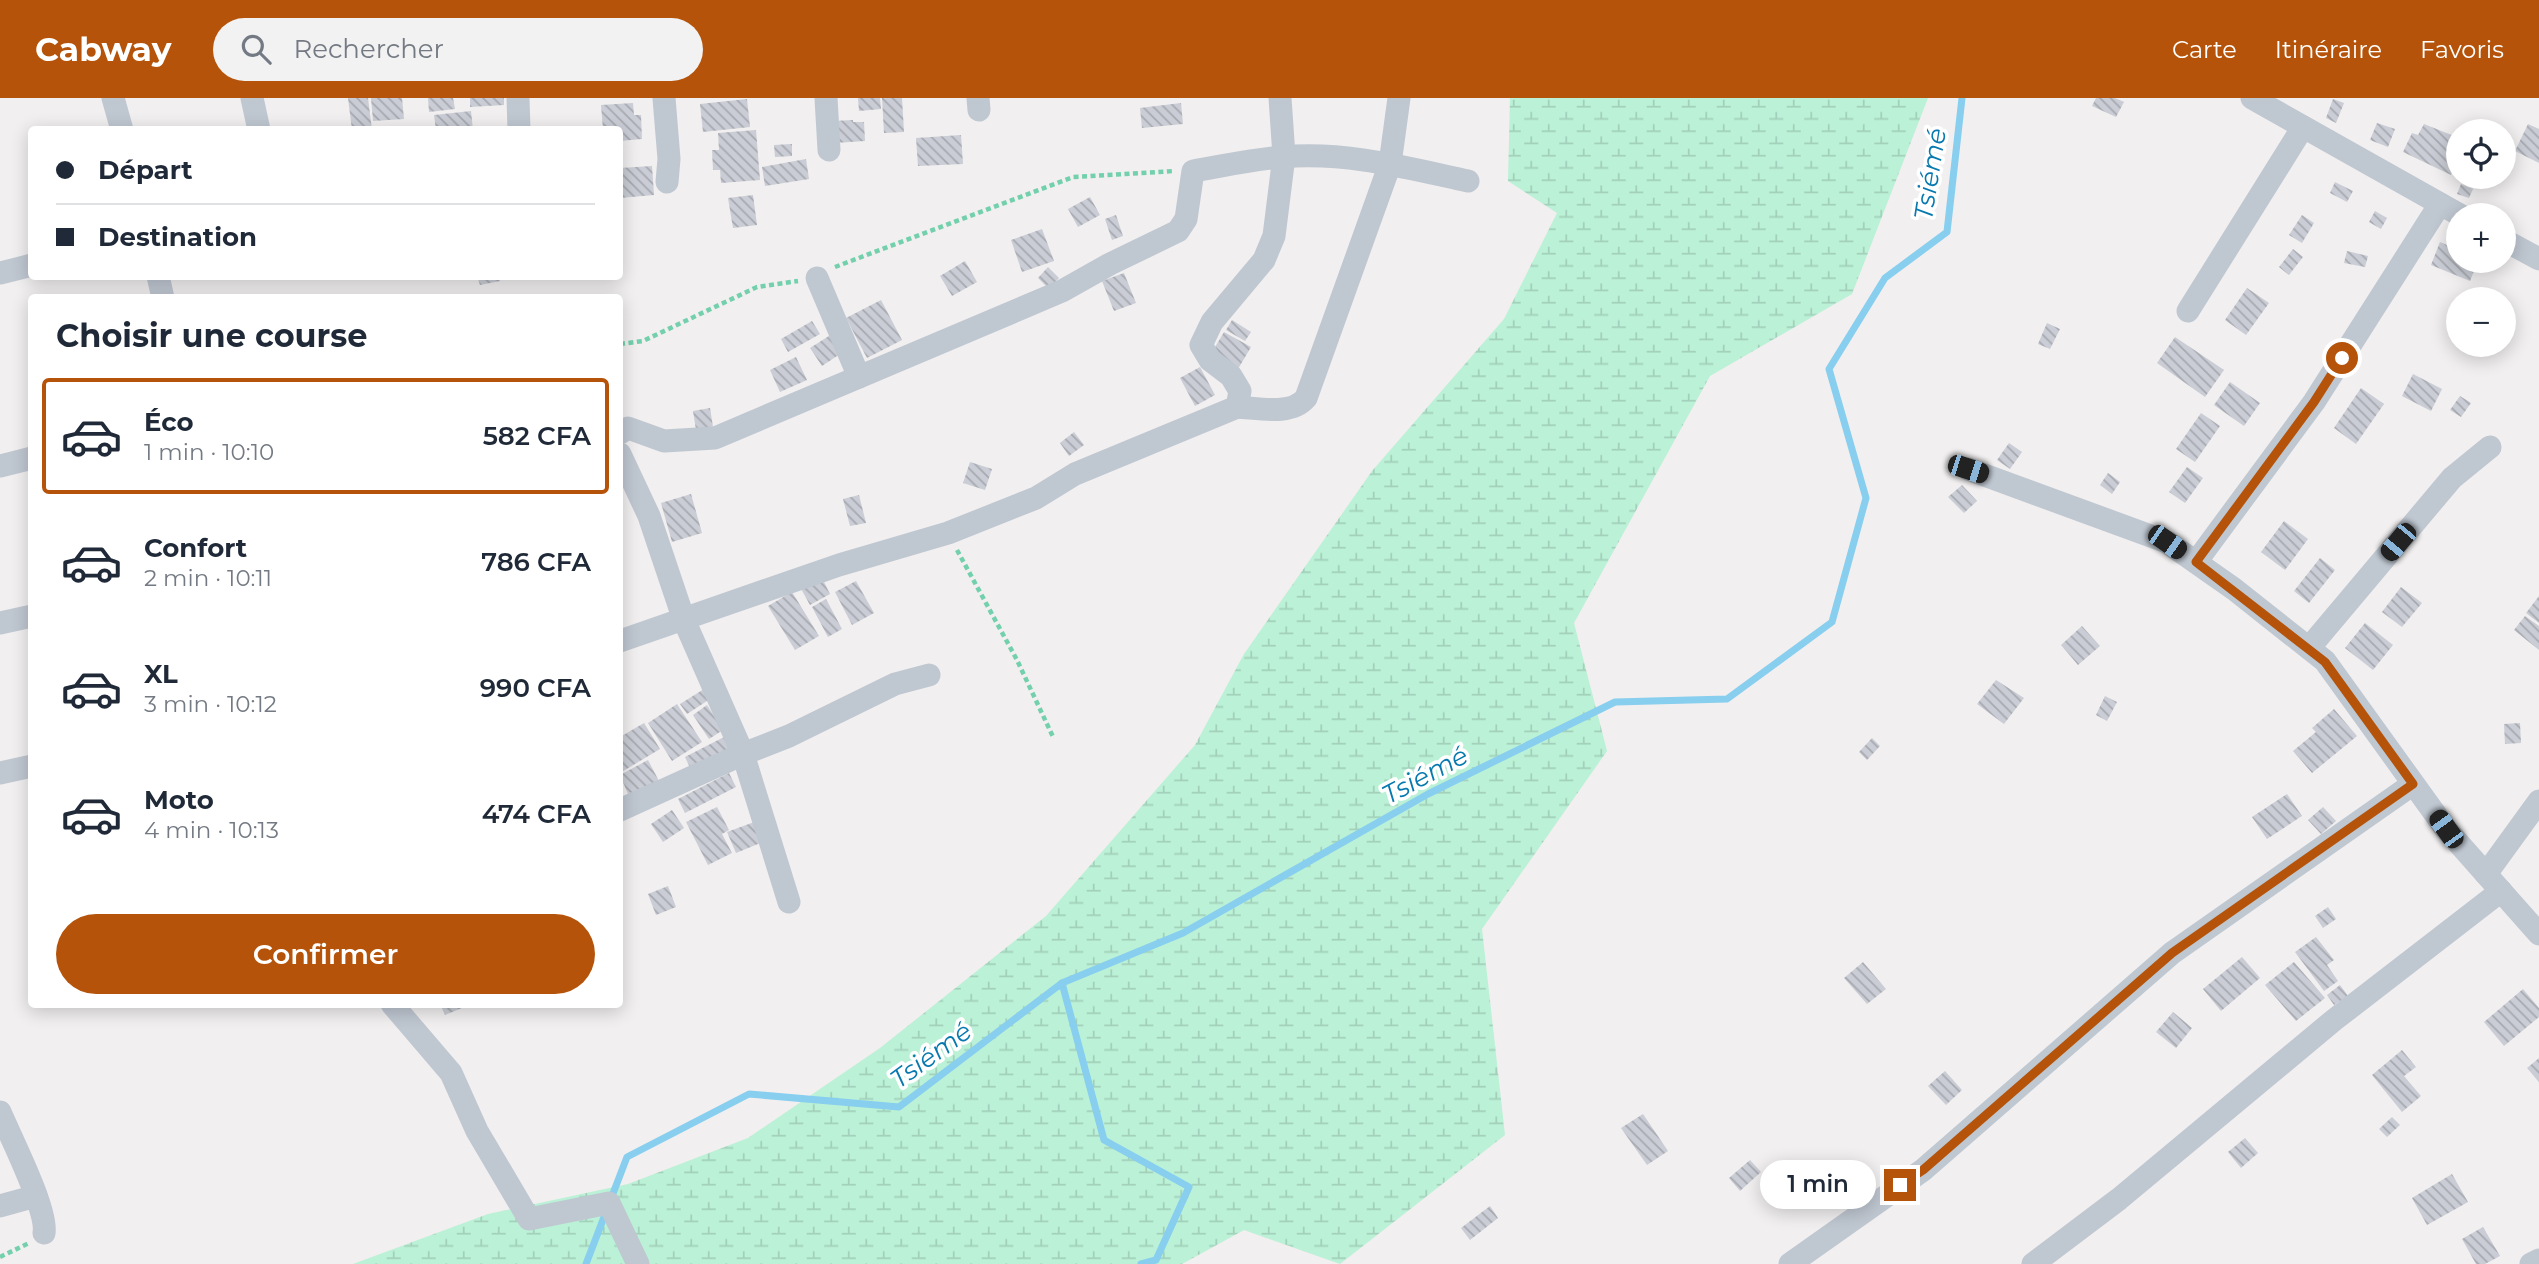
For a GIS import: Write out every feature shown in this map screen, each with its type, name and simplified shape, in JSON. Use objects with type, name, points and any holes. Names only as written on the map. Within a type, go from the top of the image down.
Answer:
[{"type":"street","points":[[113,98],[121,126]]},
{"type":"street","points":[[252,98],[258,126]]},
{"type":"street","points":[[518,98],[519,126]]},
{"type":"street","points":[[664,98],[669,159],[667,182]]},
{"type":"street","points":[[826,98],[829,150]]},
{"type":"street","points":[[1237,407],[1240,391],[1231,376],[1210,360],[1201,345],[1212,322],[1264,260],[1274,236],[1284,156],[1280,98]]},
{"type":"street","points":[[623,640],[838,565],[948,533],[1036,498],[1075,474],[1237,407],[1290,409],[1300,406],[1306,398],[1390,164],[1399,98]]},
{"type":"street","points":[[2252,98],[2446,208]]},
{"type":"street","points":[[2188,311],[2303,127]]},
{"type":"street","points":[[623,431],[628,428],[664,441],[715,438],[1062,291],[1178,231],[1186,219],[1193,171],[1284,156],[1390,164],[1468,181]]},
{"type":"street","points":[[2196,562],[2446,216]]},
{"type":"street","points":[[2516,247],[2539,259]]},
{"type":"street","points":[[0,273],[28,266]]},
{"type":"street","points":[[817,278],[859,377]]},
{"type":"street","points":[[2309,648],[2452,478],[2490,447]]},
{"type":"street","points":[[0,467],[28,459]]},
{"type":"street","points":[[623,468],[649,516],[684,620],[743,754],[789,902]]},
{"type":"street","points":[[1968,469],[2167,542],[2309,648],[2325,662],[2446,829],[2539,934]]},
{"type":"street","points":[[0,623],[28,618]]},
{"type":"street","points":[[623,809],[789,736],[895,684],[929,675]]},
{"type":"street","points":[[0,773],[28,767]]},
{"type":"street","points":[[1790,1264],[1923,1170],[2172,953],[2413,784]]},
{"type":"street","points":[[2033,1264],[2119,1199],[2493,883],[2539,800]]},
{"type":"street","points":[[395,1008],[451,1073],[477,1131],[529,1219],[609,1203],[638,1264]]},
{"type":"street","points":[[0,1112],[36,1196],[45,1225],[44,1233]]},
{"type":"street","points":[[0,1206],[36,1196]]},
{"type":"street","points":[[2530,1264],[2539,1260]]},
{"type":"path","points":[[623,344],[643,341],[757,287],[817,278],[845,262],[1073,177],[1193,171]]},
{"type":"path","points":[[948,533],[1017,660],[1054,739]]},
{"type":"path","points":[[0,1257],[40,1238],[44,1233]]},
{"type":"green space","points":[[1510,98],[1928,98],[1852,294],[1710,376],[1574,623],[1607,751],[1482,929],[1505,1135],[1340,1264],[1244,1230],[1182,1264],[353,1264],[488,1214],[628,1184],[748,1138],[880,1048],[1046,916],[1195,745],[1244,654],[1372,471],[1504,319],[1557,213],[1508,181]]},
{"type":"building","points":[[348,98],[368,98],[372,126],[352,126]]},
{"type":"building","points":[[371,98],[402,98],[404,119],[373,121]]},
{"type":"building","points":[[428,98],[453,98],[455,109],[429,112]]},
{"type":"building","points":[[470,98],[504,98],[504,105],[470,107]]},
{"type":"building","points":[[858,98],[880,98],[881,109],[859,111]]},
{"type":"building","points":[[882,98],[902,98],[904,132],[884,133]]},
{"type":"building","points":[[2096,98],[2115,98],[2124,102],[2116,117],[2092,106]]},
{"type":"building","points":[[747,99],[750,127],[703,132],[700,104]]},
{"type":"building","points":[[2333,99],[2344,103],[2336,123],[2326,118]]},
{"type":"building","points":[[633,103],[634,115],[641,115],[642,139],[623,141],[623,126],[603,126],[601,105]]},
{"type":"building","points":[[1181,103],[1183,124],[1142,128],[1140,108]]},
{"type":"building","points":[[471,111],[473,126],[435,126],[434,115]]},
{"type":"building","points":[[833,121],[864,122],[865,141],[835,143]]},
{"type":"building","points":[[2377,123],[2395,129],[2388,147],[2370,140]]},
{"type":"building","points":[[2424,124],[2446,133],[2446,173],[2403,152],[2412,133],[2418,135]]},
{"type":"building","points":[[2528,124],[2539,129],[2539,163],[2516,152]]},
{"type":"building","points":[[756,130],[760,180],[721,183],[720,170],[713,170],[712,150],[719,150],[718,133]]},
{"type":"building","points":[[961,135],[963,164],[918,166],[916,138]]},
{"type":"building","points":[[792,144],[792,156],[775,157],[774,145]]},
{"type":"building","points":[[806,159],[809,179],[765,186],[762,167]]},
{"type":"building","points":[[652,166],[654,195],[623,198],[623,168]]},
{"type":"building","points":[[2335,182],[2353,191],[2347,202],[2330,193]]},
{"type":"building","points":[[2459,189],[2473,189],[2469,198],[2457,194]]},
{"type":"building","points":[[753,195],[757,225],[733,228],[728,198]]},
{"type":"building","points":[[1090,197],[1100,215],[1078,227],[1068,209]]},
{"type":"building","points":[[2375,211],[2387,218],[2381,229],[2369,222]]},
{"type":"building","points":[[1116,215],[1123,236],[1112,240],[1105,219]]},
{"type":"building","points":[[2302,215],[2314,223],[2302,243],[2289,235]]},
{"type":"building","points":[[1042,229],[1054,261],[1022,272],[1011,240]]},
{"type":"building","points":[[2440,242],[2446,245],[2446,271],[2431,265]]},
{"type":"building","points":[[2293,249],[2303,257],[2289,275],[2279,267]]},
{"type":"building","points":[[2347,251],[2368,256],[2365,267],[2344,263]]},
{"type":"building","points":[[965,261],[977,282],[952,296],[940,276]]},
{"type":"building","points":[[1048,267],[1059,278],[1049,289],[1038,278]]},
{"type":"building","points":[[1124,273],[1136,303],[1114,311],[1102,281]]},
{"type":"building","points":[[2450,273],[2473,273],[2470,281]]},
{"type":"building","points":[[478,280],[500,280],[500,281],[480,285]]},
{"type":"building","points":[[2247,288],[2269,303],[2246,335],[2225,320]]},
{"type":"building","points":[[881,300],[902,340],[867,358],[846,318]]},
{"type":"building","points":[[1232,320],[1251,332],[1245,341],[1226,330]]},
{"type":"building","points":[[812,321],[820,334],[788,352],[781,339]]},
{"type":"building","points":[[2047,323],[2060,329],[2050,349],[2038,344]]},
{"type":"building","points":[[1224,332],[1251,347],[1238,369],[1211,354]]},
{"type":"building","points":[[832,334],[843,352],[822,366],[810,348]]},
{"type":"building","points":[[2175,337],[2224,370],[2205,397],[2157,363]]},
{"type":"building","points":[[796,357],[807,380],[780,392],[770,370]]},
{"type":"building","points":[[1200,367],[1215,395],[1195,406],[1180,378]]},
{"type":"building","points":[[2413,374],[2442,389],[2431,411],[2402,396]]},
{"type":"building","points":[[2230,382],[2260,403],[2244,426],[2214,405]]},
{"type":"building","points":[[2361,388],[2384,404],[2356,444],[2334,428]]},
{"type":"building","points":[[2460,396],[2471,403],[2461,417],[2450,410]]},
{"type":"building","points":[[710,408],[713,427],[696,430],[693,411]]},
{"type":"building","points":[[2201,413],[2220,426],[2195,462],[2176,449]]},
{"type":"building","points":[[1074,432],[1084,445],[1069,456],[1060,443]]},
{"type":"building","points":[[2009,443],[2022,452],[2010,469],[1997,460]]},
{"type":"building","points":[[970,462],[992,469],[985,490],[963,483]]},
{"type":"building","points":[[2187,467],[2203,478],[2185,503],[2169,492]]},
{"type":"building","points":[[2108,473],[2120,482],[2112,494],[2100,485]]},
{"type":"building","points":[[1962,485],[1977,501],[1964,513],[1948,497]]},
{"type":"building","points":[[691,494],[702,533],[672,542],[661,503]]},
{"type":"building","points":[[859,495],[866,523],[850,526],[843,499]]},
{"type":"building","points":[[2284,521],[2308,539],[2285,570],[2261,552]]},
{"type":"building","points":[[2320,558],[2335,570],[2309,603],[2294,591]]},
{"type":"building","points":[[821,576],[830,594],[810,605],[800,587]]},
{"type":"building","points":[[856,581],[874,613],[852,625],[835,592]]},
{"type":"building","points":[[2401,587],[2422,603],[2402,627],[2382,612]]},
{"type":"building","points":[[792,592],[819,636],[795,650],[768,606]]},
{"type":"building","points":[[2539,596],[2539,623],[2526,613]]},
{"type":"building","points":[[826,599],[842,629],[828,637],[812,607]]},
{"type":"building","points":[[2525,616],[2539,626],[2539,650],[2514,630]]},
{"type":"building","points":[[2365,623],[2393,645],[2373,670],[2345,648]]},
{"type":"building","points":[[2082,626],[2100,646],[2078,665],[2061,645]]},
{"type":"building","points":[[1996,680],[2024,698],[2004,724],[1977,704]]},
{"type":"building","points":[[704,689],[710,699],[687,714],[680,704]]},
{"type":"building","points":[[2105,696],[2117,702],[2107,721],[2096,715]]},
{"type":"building","points":[[677,704],[702,742],[672,761],[648,723]]},
{"type":"building","points":[[707,705],[723,730],[709,739],[693,715]]},
{"type":"building","points":[[2334,709],[2357,736],[2312,773],[2293,751],[2316,732],[2312,728]]},
{"type":"building","points":[[644,723],[660,749],[623,771],[623,735]]},
{"type":"building","points":[[2520,723],[2521,743],[2505,744],[2504,724]]},
{"type":"building","points":[[726,736],[733,749],[691,770],[685,757]]},
{"type":"building","points":[[1872,738],[1880,746],[1867,760],[1859,752]]},
{"type":"building","points":[[648,760],[660,783],[630,799],[623,782],[623,773]]},
{"type":"building","points":[[729,773],[736,787],[685,813],[678,799]]},
{"type":"building","points":[[2287,794],[2302,816],[2267,839],[2252,817]]},
{"type":"building","points":[[717,807],[729,830],[722,834],[732,853],[708,865],[686,822]]},
{"type":"building","points":[[2323,807],[2336,821],[2321,834],[2308,820]]},
{"type":"building","points":[[672,810],[684,828],[663,842],[651,824]]},
{"type":"building","points":[[757,821],[765,841],[736,853],[727,832]]},
{"type":"building","points":[[668,886],[676,907],[656,915],[648,894]]},
{"type":"building","points":[[2328,907],[2336,919],[2323,928],[2315,916]]},
{"type":"building","points":[[2316,937],[2334,960],[2327,965],[2338,981],[2324,991],[2295,952]]},
{"type":"building","points":[[2242,957],[2260,978],[2221,1011],[2203,989]]},
{"type":"building","points":[[1863,962],[1886,989],[1867,1004],[1844,978]]},
{"type":"building","points":[[2294,962],[2325,998],[2296,1021],[2265,985]]},
{"type":"building","points":[[2340,985],[2348,996],[2334,1005],[2327,995]]},
{"type":"building","points":[[2523,989],[2539,1008],[2539,1017],[2504,1046],[2484,1022]]},
{"type":"building","points":[[442,1008],[462,1008],[445,1015]]},
{"type":"building","points":[[2173,1012],[2192,1028],[2176,1048],[2156,1032]]},
{"type":"building","points":[[2402,1050],[2416,1067],[2404,1076],[2421,1096],[2402,1112],[2372,1075]]},
{"type":"building","points":[[2539,1058],[2539,1082],[2527,1068]]},
{"type":"building","points":[[1945,1071],[1962,1090],[1946,1105],[1928,1086]]},
{"type":"building","points":[[1643,1114],[1668,1151],[1647,1165],[1621,1128]]},
{"type":"building","points":[[2392,1117],[2400,1125],[2387,1137],[2379,1129]]},
{"type":"building","points":[[2245,1138],[2258,1153],[2241,1168],[2228,1152]]},
{"type":"building","points":[[1750,1160],[1761,1172],[1740,1191],[1729,1178]]},
{"type":"building","points":[[1834,1169],[1844,1180],[1824,1197],[1814,1186]]},
{"type":"building","points":[[2452,1174],[2468,1202],[2427,1225],[2412,1198]]},
{"type":"building","points":[[1490,1206],[1498,1218],[1470,1240],[1461,1228]]},
{"type":"building","points":[[2483,1227],[2500,1256],[2485,1264],[2476,1264],[2462,1239]]},
{"type":"waterway","name":"Tsiémé","points":[[586,1264],[627,1157],[749,1094],[899,1107],[1062,983],[1183,933],[1428,794],[1615,702],[1727,699],[1832,622],[1866,498],[1829,369],[1885,278],[1947,232],[1962,98]]},
{"type":"waterway","points":[[1062,983],[1104,1140],[1189,1187],[1156,1260],[1141,1264]]},
{"type":"route","points":[[1900,1185],[1923,1170],[2172,953],[2413,784],[2325,662],[2196,562],[2314,402],[2342,358]]}]
